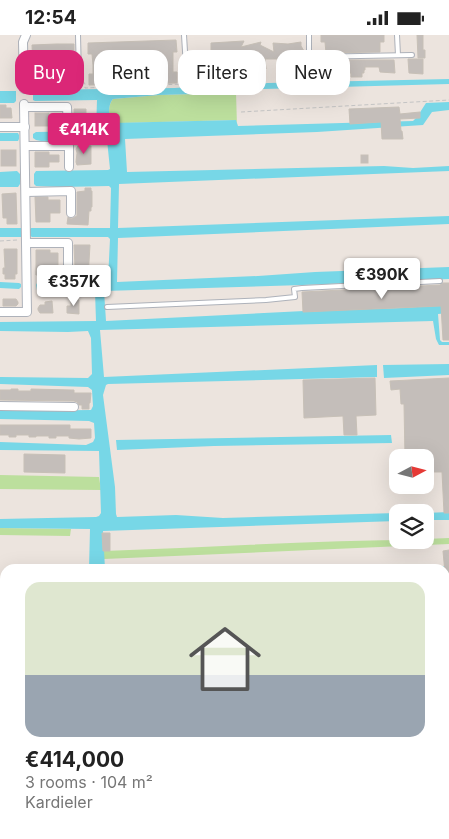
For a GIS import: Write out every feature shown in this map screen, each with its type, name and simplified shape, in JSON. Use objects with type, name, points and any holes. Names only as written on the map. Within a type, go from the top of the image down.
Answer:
[{"type":"street","points":[[23,50],[23,42],[26,35]]},
{"type":"street","points":[[0,312],[27,312],[24,105],[67,107],[68,128]]},
{"type":"street","points":[[0,127],[25,127]]},
{"type":"street","points":[[25,146],[69,146],[69,167]]},
{"type":"street","points":[[26,192],[71,191],[71,213]]},
{"type":"street","points":[[27,236],[68,243],[68,266]]},
{"type":"street","points":[[0,406],[74,407]]},
{"type":"lane","points":[[78,35],[78,50]]},
{"type":"lane","points":[[184,35],[185,50]]},
{"type":"lane","points":[[308,35],[309,57],[412,55]]},
{"type":"lane","points":[[397,35],[398,55]]},
{"type":"lane","points":[[107,307],[266,300],[295,297],[294,289],[302,288],[440,281]]},
{"type":"path","points":[[84,82],[85,87],[178,84]]},
{"type":"path","points":[[241,113],[449,99]]},
{"type":"path","points":[[0,241],[18,240],[21,243],[27,236]]},
{"type":"green space","points":[[168,95],[236,95],[237,126],[236,120],[112,123],[109,107],[113,99]]},
{"type":"green space","points":[[0,475],[99,477],[101,490],[0,489]]},
{"type":"green space","points":[[0,528],[71,529],[70,536],[0,535]]},
{"type":"green space","points":[[449,538],[449,544],[434,545],[434,539]]},
{"type":"green space","points":[[389,540],[389,547],[104,559],[104,551]]},
{"type":"water","points":[[449,79],[449,84],[350,87],[350,81]]},
{"type":"water","points":[[266,83],[276,83],[276,89],[266,89]]},
{"type":"water","points":[[168,88],[178,88],[178,94],[168,95]]},
{"type":"water","points":[[84,89],[94,89],[94,95],[159,95],[113,99],[109,107],[112,123],[236,120],[238,126],[413,121],[426,103],[449,102],[449,110],[432,112],[423,125],[317,132],[125,139],[127,172],[449,166],[449,171],[119,184],[118,228],[449,216],[449,224],[118,238],[117,282],[449,267],[449,279],[104,291],[106,321],[449,305],[449,313],[438,314],[440,340],[442,342],[449,342],[449,345],[439,345],[433,321],[100,330],[104,377],[377,365],[377,377],[106,385],[103,395],[117,517],[176,515],[223,518],[389,513],[389,521],[103,531],[105,564],[89,564],[90,529],[0,528],[0,519],[96,517],[101,513],[99,451],[0,450],[0,442],[86,445],[93,442],[95,438],[94,423],[89,421],[0,419],[0,411],[91,410],[93,406],[92,390],[88,387],[0,384],[0,377],[88,378],[92,374],[91,338],[88,331],[0,331],[0,322],[96,321],[95,291],[37,290],[36,285],[37,283],[46,282],[106,282],[108,280],[110,239],[108,237],[32,237],[23,235],[21,237],[0,237],[0,228],[29,230],[31,228],[110,228],[111,188],[109,186],[62,187],[36,186],[34,184],[34,174],[36,171],[110,169],[107,140],[41,141],[33,138],[33,134],[36,132],[96,131],[97,100],[33,100],[33,95],[84,95]]},
{"type":"water","points":[[0,91],[15,91],[16,101],[14,103],[0,103]]},
{"type":"water","points":[[0,133],[18,133],[19,139],[18,141],[0,141]]},
{"type":"water","points":[[17,171],[20,174],[20,184],[18,187],[0,187],[0,172]]},
{"type":"water","points":[[0,282],[19,283],[21,287],[19,289],[0,288]]},
{"type":"water","points":[[449,364],[449,375],[384,378],[383,365]]},
{"type":"water","points":[[391,435],[392,443],[214,446],[117,450],[116,440]]},
{"type":"water","points":[[449,512],[449,520],[434,520],[434,513]]},
{"type":"building","points":[[321,35],[384,35],[384,42],[380,42],[380,52],[350,53],[350,50],[326,50],[325,42],[321,42]]},
{"type":"building","points":[[417,35],[423,35],[425,58],[418,58]]},
{"type":"building","points":[[176,40],[177,52],[173,52],[173,72],[177,72],[177,83],[168,83],[168,50],[94,50],[94,85],[89,85],[89,74],[93,74],[93,65],[92,54],[88,54],[88,43]]},
{"type":"building","points":[[244,41],[241,47],[261,42],[260,45],[274,52],[273,43],[288,44],[301,42],[303,50],[276,50],[276,59],[266,59],[266,50],[211,50],[211,43]]},
{"type":"building","points":[[74,44],[74,50],[32,50],[32,45]]},
{"type":"building","points":[[408,59],[423,59],[423,74],[409,73]]},
{"type":"building","points":[[350,60],[394,60],[395,73],[380,72],[379,67],[365,67],[362,77],[351,77]]},
{"type":"building","points":[[0,105],[6,105],[6,108],[11,108],[12,118],[0,118]]},
{"type":"building","points":[[399,107],[400,114],[420,112],[420,118],[400,119],[403,139],[382,139],[381,122],[350,124],[349,109]]},
{"type":"building","points":[[74,109],[86,109],[86,116],[89,116],[89,124],[74,124]]},
{"type":"building","points":[[35,113],[49,113],[49,126],[35,126]]},
{"type":"building","points":[[78,146],[91,146],[91,164],[77,165],[76,149]]},
{"type":"building","points":[[1,150],[16,150],[16,166],[1,166]]},
{"type":"building","points":[[35,152],[49,152],[49,155],[59,155],[59,162],[49,162],[49,167],[35,167]]},
{"type":"building","points":[[361,155],[368,155],[368,163],[361,163]]},
{"type":"building","points":[[85,188],[91,188],[92,191],[92,207],[91,211],[89,211],[88,225],[67,224],[68,217],[71,219],[77,216],[77,192],[85,191]]},
{"type":"building","points":[[16,193],[17,224],[7,224],[7,218],[3,218],[2,194]]},
{"type":"building","points":[[35,197],[48,197],[48,200],[60,200],[60,213],[50,213],[50,222],[36,222]]},
{"type":"building","points":[[74,245],[90,245],[88,279],[76,279],[73,276],[73,269],[75,268]]},
{"type":"building","points":[[4,249],[17,249],[17,274],[15,274],[15,279],[5,279],[5,274],[3,274],[3,268],[5,268]]},
{"type":"building","points":[[36,250],[50,250],[50,253],[58,253],[58,271],[50,271],[50,275],[36,275]]},
{"type":"building","points":[[449,283],[449,340],[443,340],[441,306],[303,312],[302,292],[440,285]]},
{"type":"building","points":[[3,299],[16,299],[18,304],[16,306],[3,306]]},
{"type":"building","points":[[74,299],[79,300],[79,314],[67,313],[67,306],[71,306],[71,301]]},
{"type":"building","points":[[52,301],[53,313],[40,313],[38,308],[40,305],[45,305],[45,302]]},
{"type":"building","points":[[375,378],[376,415],[356,416],[357,435],[344,435],[343,416],[304,418],[303,380]]},
{"type":"building","points":[[449,378],[449,513],[444,513],[442,472],[434,472],[434,449],[405,449],[404,404],[401,404],[400,389],[391,390],[390,381]]},
{"type":"building","points":[[18,389],[18,391],[31,391],[31,389],[74,390],[74,393],[91,393],[89,409],[82,409],[82,405],[74,401],[0,400],[0,390]]},
{"type":"building","points":[[0,425],[70,425],[70,429],[91,429],[91,438],[79,439],[69,438],[69,436],[56,436],[56,438],[49,438],[49,436],[29,437],[29,435],[9,437],[9,435],[0,435]]},
{"type":"building","points":[[24,454],[65,455],[65,473],[24,472]]},
{"type":"building","points":[[102,533],[110,533],[110,551],[103,551]]},
{"type":"building","points":[[449,550],[449,564],[444,564],[443,551]]}]
